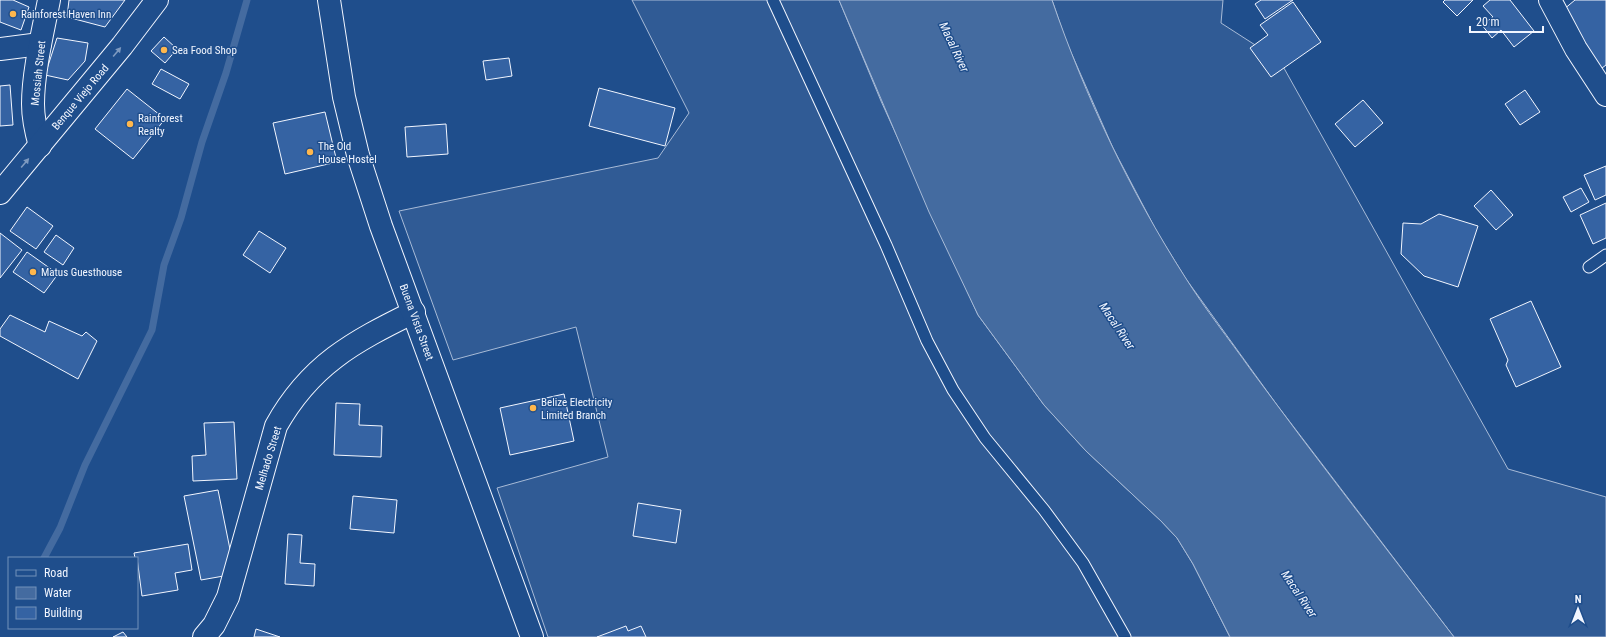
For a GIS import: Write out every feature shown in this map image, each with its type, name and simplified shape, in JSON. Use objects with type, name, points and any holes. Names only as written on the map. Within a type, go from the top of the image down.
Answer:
[{"type":"main road","name":"Mossiah Street","points":[[40,146],[35,124],[33,103],[40,44],[48,0]]},
{"type":"main road","name":"Benque Viejo Road","points":[[0,193],[122,46],[157,0]]},
{"type":"main road","name":"Buena Vista Street","points":[[329,0],[344,97],[358,155],[381,226],[414,312],[532,637]]},
{"type":"main road","points":[[1550,0],[1576,49],[1606,95]]},
{"type":"main road","points":[[0,49],[40,44]]},
{"type":"main road","name":"Melhado Street","points":[[204,637],[214,625],[228,597],[276,426],[288,404],[308,380],[338,354],[367,336],[414,312]]},
{"type":"lane","points":[[773,0],[886,245],[927,340],[953,390],[985,438],[1044,510],[1083,563],[1125,637]]},
{"type":"lane","points":[[1589,267],[1606,255]]},
{"type":"shaded area","points":[[632,0],[839,0],[881,101],[978,315],[1044,405],[1086,451],[1161,521],[1177,538],[1193,564],[1230,637],[548,637],[497,488],[608,457],[576,327],[453,360],[399,211],[658,158],[689,113]]},
{"type":"shaded area","points":[[1052,0],[1223,0],[1221,23],[1280,61],[1508,469],[1606,497],[1606,637],[1454,637],[1277,405],[1186,279],[1157,232],[1113,148],[1066,41]]},
{"type":"water","name":"Macal River","points":[[839,0],[1052,0],[1079,72],[1110,142],[1127,177],[1185,277],[1326,471],[1454,637],[1230,637],[1193,564],[1177,538],[1161,521],[1086,451],[1044,405],[978,315],[929,212]]},
{"type":"building","name":"Rainforest Haven Inn","points":[[0,0],[13,0],[29,7],[21,30],[0,22]]},
{"type":"building","points":[[69,0],[125,0],[105,27],[67,17]]},
{"type":"building","points":[[1261,0],[1293,0],[1265,19],[1255,4]]},
{"type":"building","points":[[1445,0],[1473,0],[1457,16],[1443,2]]},
{"type":"building","points":[[1490,0],[1510,0],[1534,31],[1514,47],[1501,30],[1492,38],[1482,25],[1493,17],[1483,6]]},
{"type":"building","points":[[1575,0],[1606,0],[1606,65],[1598,71],[1563,10]]},
{"type":"building","points":[[1293,2],[1321,42],[1271,77],[1250,48],[1268,35],[1260,25]]},
{"type":"building","name":"Sea Food Shop","points":[[164,37],[177,49],[165,63],[151,51]]},
{"type":"building","points":[[57,38],[88,43],[85,61],[68,80],[45,75]]},
{"type":"building","points":[[509,58],[512,76],[486,80],[483,61]]},
{"type":"building","points":[[161,69],[189,84],[180,99],[152,84]]},
{"type":"building","points":[[10,85],[13,125],[0,126],[0,86]]},
{"type":"building","points":[[599,88],[675,108],[665,146],[589,126]]},
{"type":"building","name":"Rainforest Realty","points":[[127,89],[165,119],[133,159],[95,129]]},
{"type":"building","points":[[1525,90],[1540,112],[1520,125],[1505,104]]},
{"type":"building","points":[[1363,100],[1383,123],[1355,147],[1335,124]]},
{"type":"building","points":[[325,112],[337,162],[285,174],[273,123]]},
{"type":"building","points":[[446,124],[448,154],[407,157],[405,127]]},
{"type":"building","points":[[1606,166],[1606,195],[1595,200],[1584,175]]},
{"type":"building","points":[[1581,188],[1589,202],[1571,212],[1563,197]]},
{"type":"building","points":[[1491,190],[1513,215],[1496,230],[1474,206]]},
{"type":"building","points":[[1606,203],[1606,238],[1593,244],[1580,215]]},
{"type":"building","points":[[27,207],[53,226],[36,249],[10,231]]},
{"type":"building","points":[[1439,214],[1478,226],[1458,287],[1424,276],[1401,254],[1403,223],[1421,224]]},
{"type":"building","points":[[259,231],[286,248],[270,273],[243,255]]},
{"type":"building","points":[[0,233],[22,250],[0,278]]},
{"type":"building","points":[[56,235],[74,248],[63,265],[44,252]]},
{"type":"building","points":[[27,252],[58,274],[44,293],[13,272]]},
{"type":"building","points":[[1531,301],[1561,367],[1516,387],[1506,365],[1508,360],[1490,319]]},
{"type":"building","points":[[10,315],[45,332],[49,321],[82,336],[86,332],[97,341],[78,379],[0,336],[0,329]]},
{"type":"building","points":[[564,394],[574,441],[510,455],[500,408]]},
{"type":"building","points":[[336,403],[360,404],[359,425],[382,426],[381,457],[334,455]]},
{"type":"building","points":[[234,422],[237,479],[193,481],[192,456],[206,455],[204,423]]},
{"type":"building","points":[[218,490],[235,574],[201,580],[184,496]]},
{"type":"building","points":[[353,496],[397,500],[394,533],[350,529]]},
{"type":"building","points":[[638,503],[681,510],[676,543],[633,536]]},
{"type":"building","points":[[288,534],[302,535],[300,563],[315,564],[314,586],[285,584]]},
{"type":"building","points":[[188,544],[192,570],[175,573],[178,590],[142,596],[138,557],[135,557],[134,553]]},
{"type":"building","points":[[626,626],[628,631],[641,626],[646,637],[597,637]]},
{"type":"building","points":[[256,629],[280,637],[254,637]]},
{"type":"building","points":[[123,632],[127,637],[113,637]]},
{"type":"waterway","points":[[45,557],[60,528],[85,465],[152,330],[164,265],[181,218],[202,142],[226,73],[247,0]]},
{"type":"place","name":"Rainforest Haven Inn","points":[[13,14]]},
{"type":"place","name":"Sea Food Shop","points":[[164,50]]},
{"type":"place","name":"Rainforest Realty","points":[[130,124]]},
{"type":"place","name":"The Old House Hostel","points":[[310,152]]},
{"type":"place","name":"Matus Guesthouse","points":[[33,272]]},
{"type":"place","name":"Belize Electricity Limited Branch","points":[[533,408]]}]
